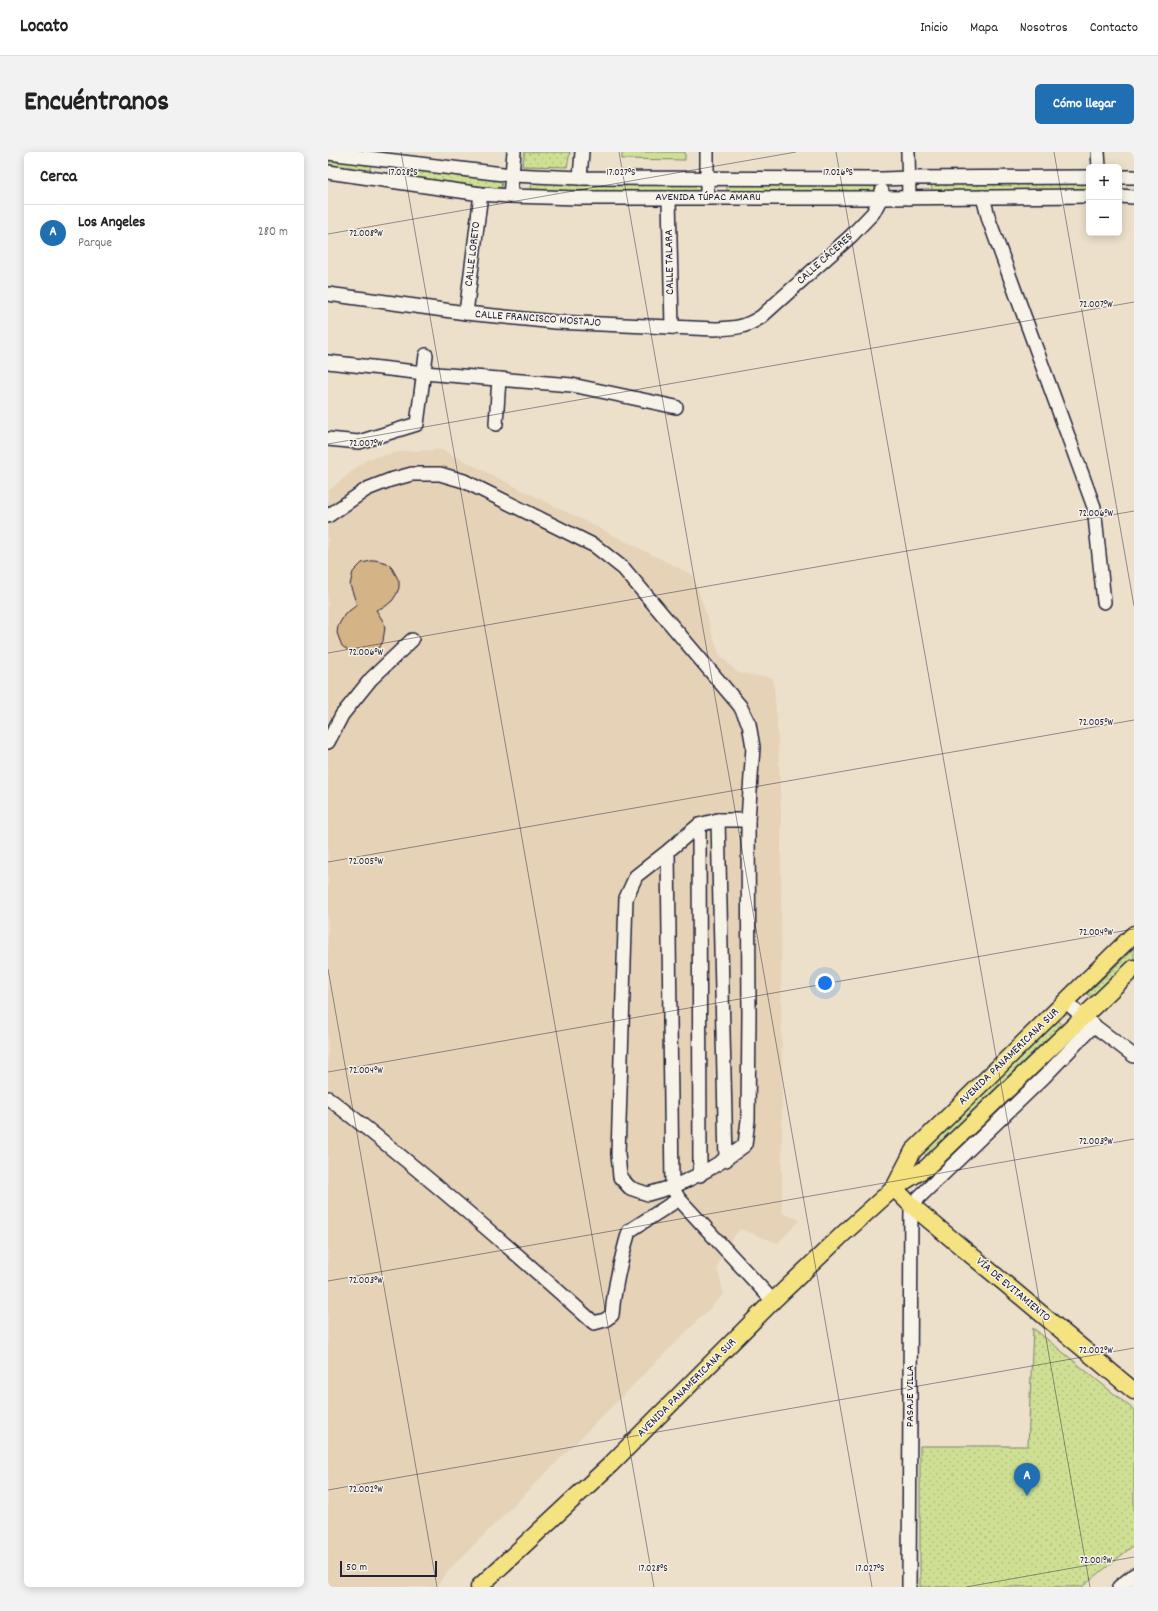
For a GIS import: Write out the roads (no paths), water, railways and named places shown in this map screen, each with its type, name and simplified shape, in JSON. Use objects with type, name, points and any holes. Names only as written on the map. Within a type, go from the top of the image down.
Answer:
[{"type":"main road","name":"AVENIDA PANAMERICANA SUR","points":[[894,1188],[913,1151],[1134,934]]},
{"type":"main road","name":"AVENIDA PANAMERICANA SUR","points":[[479,1587],[610,1466],[773,1301],[843,1234],[894,1188],[926,1168],[1089,1022],[1134,968]]},
{"type":"main road","name":"VÍA DE EVITAMIENTO","points":[[894,1188],[911,1205],[1134,1391]]},
{"type":"street","points":[[510,196],[514,152]]},
{"type":"street","points":[[580,178],[582,152]]},
{"type":"street","points":[[707,152],[707,197]]},
{"type":"street","points":[[908,152],[909,198]]},
{"type":"street","points":[[1098,152],[1099,164]]},
{"type":"street","name":"AVENIDA TÚPAC AMARU","points":[[328,153],[395,157],[511,175],[580,178],[883,179],[1086,177]]},
{"type":"street","points":[[390,182],[395,157]]},
{"type":"street","name":"AVENIDA TÚPAC AMARU","points":[[328,172],[390,182],[481,194],[510,196],[669,198],[1086,196]]},
{"type":"street","points":[[1122,177],[1134,177]]},
{"type":"street","name":"CALLE CÁCERES","points":[[748,325],[761,317],[851,236],[872,213],[881,198],[883,179]]},
{"type":"street","name":"CALLE LORETO","points":[[466,313],[481,194]]},
{"type":"street","points":[[1122,196],[1134,196]]},
{"type":"street","points":[[983,197],[989,220],[1094,507],[1104,602]]},
{"type":"street","name":"CALLE TALARA","points":[[669,198],[672,327]]},
{"type":"street","name":"CALLE FRANCISCO MOSTAJO","points":[[328,294],[466,313],[555,322],[715,329],[748,325]]},
{"type":"street","points":[[328,440],[359,442],[417,424],[426,355]]},
{"type":"street","points":[[328,362],[424,373],[572,385],[676,407]]},
{"type":"street","points":[[496,424],[499,380]]},
{"type":"street","points":[[328,516],[367,489],[390,480],[412,474],[440,474],[464,480],[595,546],[624,569],[740,706],[749,724],[753,747],[748,820],[749,1014],[748,1120],[745,1145],[726,1160],[700,1175],[672,1187],[648,1194],[630,1188],[620,1177],[618,1154],[626,898],[636,876],[668,852],[699,825],[718,820],[748,820]]},
{"type":"street","points":[[328,742],[342,715],[371,680],[412,640]]},
{"type":"street","points":[[718,820],[726,1160]]},
{"type":"street","points":[[699,825],[700,1175]]},
{"type":"street","points":[[668,852],[672,1187],[679,1199],[773,1301]]},
{"type":"street","points":[[1065,1001],[1089,1022],[1134,1056]]},
{"type":"street","name":"AVENIDA PANAMERICANA SUR","points":[[911,1205],[1044,1078],[1089,1022]]},
{"type":"street","points":[[328,1098],[374,1133],[485,1226],[594,1322],[605,1320],[612,1315],[622,1257],[629,1231],[679,1199]]},
{"type":"street","name":"PASAJE VILLA","points":[[909,1587],[911,1205]]},
{"type":"street","points":[[1119,1587],[1134,1575]]},
{"type":"place","name":"Los Angeles","points":[[1027,1496]]}]
